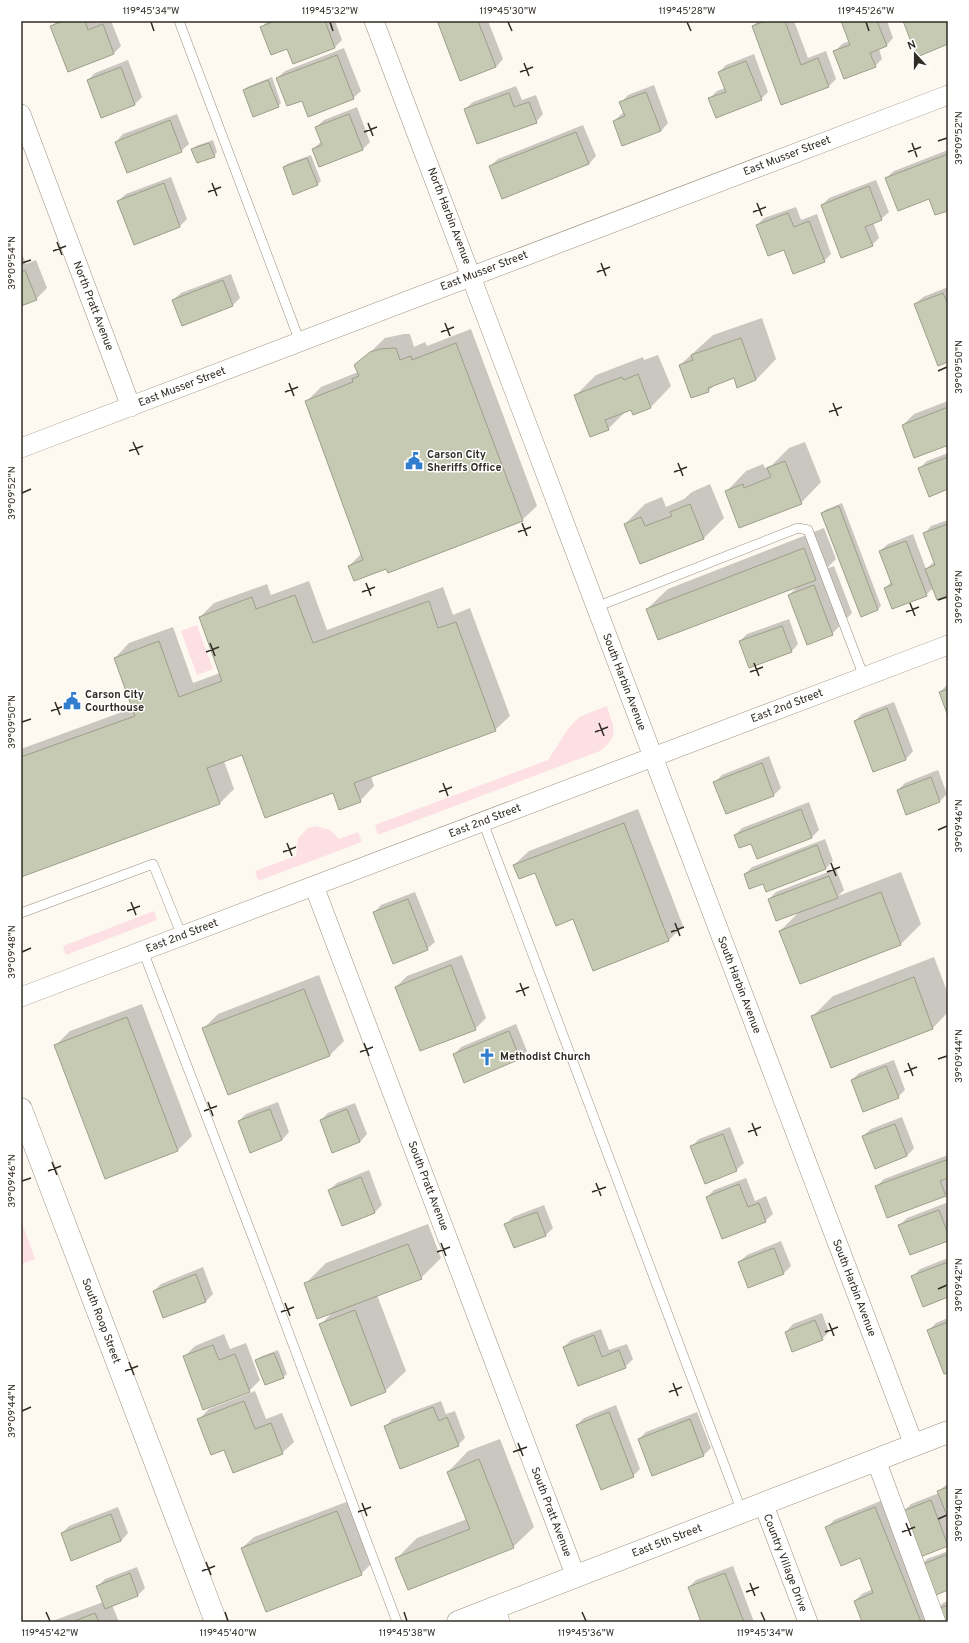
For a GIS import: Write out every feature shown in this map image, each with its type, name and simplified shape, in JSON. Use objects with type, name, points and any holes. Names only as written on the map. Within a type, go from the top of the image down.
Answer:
[{"type":"street","name":"North Harbin Avenue","points":[[374,21],[472,276],[565,525]]},
{"type":"street","name":"East Musser Street","points":[[21,448],[948,95]]},
{"type":"street","name":"North Pratt Avenue","points":[[21,114],[131,407]]},
{"type":"street","name":"South Harbin Avenue","points":[[565,525],[652,758],[914,1445]]},
{"type":"street","name":"East 2nd Street","points":[[21,997],[948,645]]},
{"type":"street","name":"South Pratt Avenue","points":[[314,886],[576,1576]]},
{"type":"street","name":"South Roop Street","points":[[21,1109],[216,1622]]},
{"type":"street","name":"East 5th Street","points":[[458,1622],[497,1615],[576,1576],[948,1432]]},
{"type":"street","points":[[876,1460],[936,1622]]},
{"type":"street","name":"Country Village Drive","points":[[763,1503],[808,1622]]},
{"type":"lane","points":[[179,21],[300,342]]},
{"type":"lane","points":[[596,606],[798,528],[808,530],[864,677]]},
{"type":"lane","points":[[483,822],[742,1512]]},
{"type":"lane","points":[[21,913],[153,864],[182,936]]},
{"type":"lane","points":[[143,951],[397,1622]]},
{"type":"shaded area","points":[[197,625],[213,669],[197,675],[181,631]]},
{"type":"shaded area","points":[[607,706],[614,731],[611,741],[600,751],[378,835],[375,825],[548,760],[568,729],[579,717]]},
{"type":"shaded area","points":[[316,826],[330,830],[339,839],[358,832],[362,842],[258,881],[255,871],[296,856],[298,838],[308,828]]},
{"type":"shaded area","points":[[154,911],[157,920],[66,955],[63,946]]},
{"type":"shaded area","points":[[21,1220],[35,1259],[21,1264]]},
{"type":"building","points":[[64,21],[85,21],[88,30],[103,24],[114,54],[68,72],[50,26]]},
{"type":"building","points":[[275,21],[325,21],[335,48],[293,64],[287,49],[271,55],[260,27]]},
{"type":"building","points":[[443,21],[478,21],[496,67],[460,81],[438,23]]},
{"type":"building","points":[[765,21],[785,21],[801,65],[818,58],[829,87],[781,105],[752,26]]},
{"type":"building","points":[[841,21],[877,21],[887,46],[870,53],[876,67],[844,79],[833,51],[850,45]]},
{"type":"building","points":[[903,21],[948,21],[948,44],[917,57]]},
{"type":"building","points":[[337,55],[354,99],[308,117],[302,101],[287,106],[276,78]]},
{"type":"building","points":[[746,61],[762,100],[716,118],[708,98],[726,92],[718,72]]},
{"type":"building","points":[[121,67],[135,105],[101,118],[87,80]]},
{"type":"building","points":[[268,80],[279,107],[253,117],[243,90]]},
{"type":"building","points":[[646,92],[661,131],[622,146],[613,121],[625,116],[619,102]]},
{"type":"building","points":[[509,93],[514,107],[529,102],[537,123],[477,144],[464,109]]},
{"type":"building","points":[[349,114],[363,150],[319,167],[312,149],[322,145],[315,127]]},
{"type":"building","points":[[170,120],[182,152],[127,173],[115,142]]},
{"type":"building","points":[[576,132],[589,164],[502,199],[489,166]]},
{"type":"building","points":[[209,143],[215,157],[197,163],[191,149]]},
{"type":"building","points":[[948,154],[948,211],[935,215],[929,199],[898,211],[885,178]]},
{"type":"building","points":[[307,158],[318,185],[293,195],[283,167]]},
{"type":"building","points":[[164,183],[180,227],[134,245],[117,201]]},
{"type":"building","points":[[869,186],[882,220],[865,227],[873,246],[841,258],[821,205]]},
{"type":"building","points":[[788,213],[794,227],[809,221],[825,262],[793,274],[784,250],[768,256],[756,225]]},
{"type":"building","points":[[25,270],[37,300],[21,306],[21,272]]},
{"type":"building","points":[[223,280],[233,306],[182,326],[172,300]]},
{"type":"building","points":[[943,293],[948,305],[948,362],[938,366],[914,304]]},
{"type":"building","points":[[741,338],[756,380],[737,388],[734,378],[708,388],[709,392],[691,398],[679,365],[693,360],[691,355]]},
{"type":"building","name":"Carson City Sheriffs Office","points":[[456,343],[523,521],[388,573],[386,569],[354,581],[348,566],[363,560],[305,401],[353,382],[352,379],[359,376],[354,365],[370,352],[380,349],[396,348],[400,360],[411,356],[412,360]]},
{"type":"building","points":[[638,374],[651,408],[633,415],[631,410],[605,420],[609,430],[590,437],[574,395],[622,377],[624,380]]},
{"type":"building","points":[[948,407],[948,450],[946,446],[914,458],[902,425]]},
{"type":"building","points":[[948,457],[948,489],[929,497],[918,468]]},
{"type":"building","points":[[785,461],[802,504],[739,528],[725,491],[743,484],[744,488],[771,477],[767,468]]},
{"type":"building","points":[[690,504],[704,539],[640,564],[624,524],[641,517],[645,526],[672,516],[670,512]]},
{"type":"building","points":[[839,506],[878,610],[861,617],[821,513]]},
{"type":"building","points":[[948,524],[948,595],[937,600],[925,569],[935,565],[923,533]]},
{"type":"building","points":[[906,541],[927,596],[892,609],[884,588],[892,585],[879,551]]},
{"type":"building","points":[[804,548],[816,580],[658,640],[646,609]]},
{"type":"building","points":[[814,585],[833,635],[807,645],[788,595]]},
{"type":"building","points":[[295,595],[313,643],[429,601],[438,628],[456,622],[496,731],[354,783],[361,802],[339,810],[333,793],[265,818],[242,755],[207,768],[220,804],[21,877],[21,757],[135,716],[114,658],[159,641],[179,697],[222,681],[199,617],[252,597],[256,609]]},
{"type":"building","points":[[782,626],[792,652],[749,668],[739,641]]},
{"type":"building","points":[[948,689],[948,716],[939,692]]},
{"type":"building","points":[[887,708],[906,760],[873,772],[854,721]]},
{"type":"building","points":[[762,763],[774,796],[726,814],[713,782]]},
{"type":"building","points":[[931,777],[940,802],[906,815],[897,790]]},
{"type":"building","points":[[801,809],[812,838],[757,859],[751,844],[739,848],[734,835]]},
{"type":"building","points":[[624,823],[669,941],[593,971],[573,919],[556,926],[535,873],[519,879],[513,865]]},
{"type":"building","points":[[817,845],[826,869],[766,892],[763,884],[749,889],[744,874]]},
{"type":"building","points":[[829,876],[838,898],[776,921],[768,899]]},
{"type":"building","points":[[881,892],[901,945],[800,984],[779,931]]},
{"type":"building","points":[[408,899],[428,950],[393,964],[373,912]]},
{"type":"building","points":[[451,965],[476,1030],[420,1051],[395,987]]},
{"type":"building","points":[[914,977],[933,1029],[831,1068],[811,1016]]},
{"type":"building","points":[[304,989],[330,1056],[228,1095],[202,1028]]},
{"type":"building","points":[[127,1017],[178,1151],[105,1179],[54,1045]]},
{"type":"building","name":"Methodist Church","points":[[509,1031],[520,1059],[464,1083],[453,1054]]},
{"type":"building","points":[[886,1066],[899,1098],[863,1112],[851,1080]]},
{"type":"building","points":[[270,1109],[282,1140],[250,1153],[238,1121]]},
{"type":"building","points":[[347,1109],[360,1142],[332,1153],[320,1120]]},
{"type":"building","points":[[895,1124],[907,1156],[875,1169],[862,1136]]},
{"type":"building","points":[[723,1134],[737,1171],[705,1184],[690,1146]]},
{"type":"building","points":[[946,1160],[948,1167],[948,1178],[940,1181],[946,1196],[887,1218],[875,1186]]},
{"type":"building","points":[[361,1177],[375,1213],[342,1226],[328,1190]]},
{"type":"building","points":[[739,1184],[748,1207],[759,1203],[766,1222],[722,1239],[706,1197]]},
{"type":"building","points":[[939,1210],[948,1234],[948,1241],[910,1255],[898,1225]]},
{"type":"building","points":[[537,1212],[546,1236],[514,1248],[504,1224]]},
{"type":"building","points":[[408,1244],[422,1279],[317,1319],[304,1283]]},
{"type":"building","points":[[774,1248],[784,1274],[748,1288],[738,1262]]},
{"type":"building","points":[[948,1262],[948,1297],[923,1307],[911,1276]]},
{"type":"building","points":[[196,1274],[206,1302],[163,1318],[153,1291]]},
{"type":"building","points":[[355,1310],[386,1392],[351,1406],[319,1324]]},
{"type":"building","points":[[815,1320],[823,1340],[792,1352],[785,1332]]},
{"type":"building","points":[[948,1322],[948,1373],[944,1374],[927,1330]]},
{"type":"building","points":[[594,1335],[602,1357],[619,1350],[626,1368],[578,1386],[563,1347]]},
{"type":"building","points":[[213,1345],[219,1360],[235,1354],[250,1392],[203,1410],[183,1356]]},
{"type":"building","points":[[274,1353],[284,1378],[265,1385],[255,1360]]},
{"type":"building","points":[[244,1401],[255,1429],[271,1423],[283,1454],[233,1473],[224,1450],[211,1455],[197,1419]]},
{"type":"building","points":[[433,1407],[439,1421],[447,1417],[459,1446],[400,1469],[384,1426]]},
{"type":"building","points":[[609,1412],[634,1477],[601,1490],[576,1425]]},
{"type":"building","points":[[690,1419],[704,1456],[652,1476],[638,1439]]},
{"type":"building","points":[[479,1459],[514,1548],[408,1590],[395,1558],[470,1529],[447,1472]]},
{"type":"building","points":[[948,1487],[948,1518],[937,1491]]},
{"type":"building","points":[[931,1500],[948,1546],[920,1557],[903,1511]]},
{"type":"building","points":[[875,1507],[921,1622],[862,1622],[854,1601],[873,1593],[860,1558],[841,1566],[825,1527]]},
{"type":"building","points":[[337,1511],[362,1575],[266,1612],[241,1548]]},
{"type":"building","points":[[111,1514],[121,1541],[71,1561],[61,1533]]},
{"type":"building","points":[[948,1554],[948,1590],[931,1597],[919,1566]]},
{"type":"building","points":[[130,1573],[138,1596],[105,1609],[96,1586]]},
{"type":"building","points":[[725,1573],[744,1622],[701,1622],[688,1587]]},
{"type":"building","points":[[948,1605],[948,1622],[940,1622],[935,1610]]},
{"type":"building","points":[[95,1613],[99,1622],[72,1622]]},
{"type":"place","name":"Carson City Sheriffs Office","points":[[414,461]]},
{"type":"place","name":"Carson City Courthouse","points":[[72,701]]},
{"type":"place","name":"Methodist Church","points":[[487,1057]]}]
